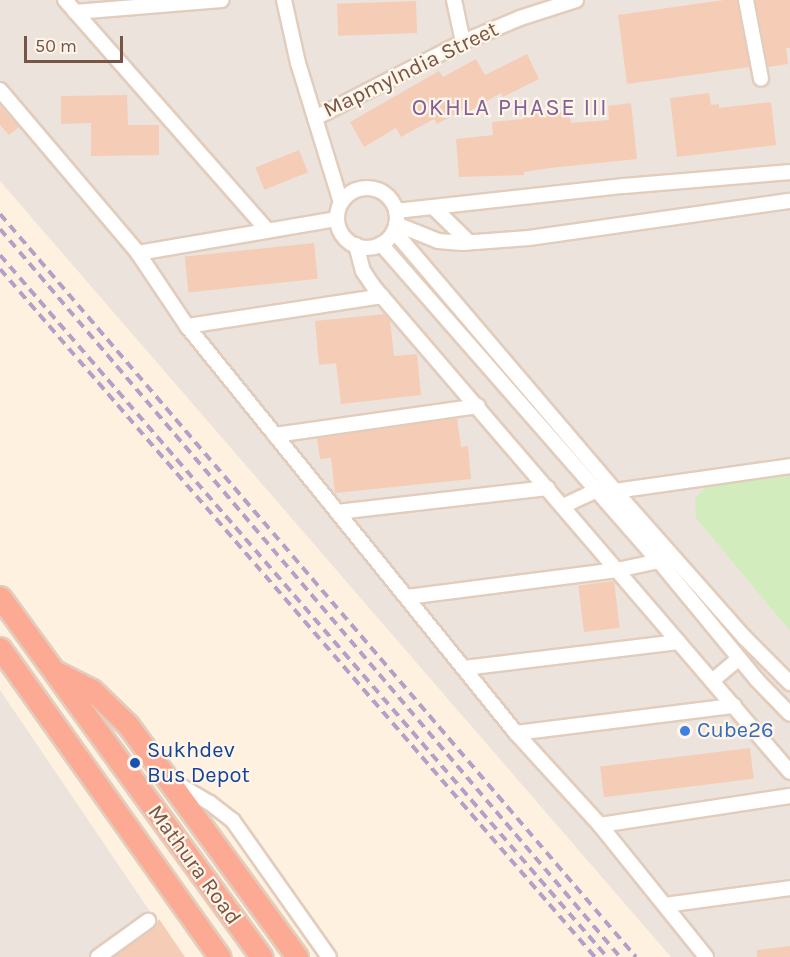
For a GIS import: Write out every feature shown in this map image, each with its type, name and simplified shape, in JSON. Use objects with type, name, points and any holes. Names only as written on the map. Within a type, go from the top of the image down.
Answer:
[{"type":"highway","name":"Mathura Road","points":[[0,597],[262,957]]},
{"type":"highway","name":"Mathura Road","points":[[0,648],[220,957]]},
{"type":"highway","points":[[51,669],[92,690],[128,724],[297,957]]},
{"type":"street","points":[[65,0],[266,229]]},
{"type":"street","points":[[75,12],[222,0]]},
{"type":"street","points":[[284,0],[315,118],[341,203],[337,219],[342,234],[356,245],[370,248],[381,244],[395,222],[434,208],[636,184],[790,172]]},
{"type":"street","points":[[454,0],[463,42]]},
{"type":"street","name":"MapmyIndia Street","points":[[315,118],[463,42],[520,18],[576,0]]},
{"type":"street","points":[[746,0],[760,79]]},
{"type":"street","points":[[0,90],[138,253],[187,326],[516,733],[600,825],[706,957]]},
{"type":"street","points":[[341,203],[353,192],[369,188],[384,193],[395,222],[438,280],[615,491],[774,669],[790,682]]},
{"type":"street","points":[[395,222],[438,241],[469,242],[529,238],[790,201]]},
{"type":"street","points":[[434,208],[469,242]]},
{"type":"street","points":[[138,253],[266,229],[337,219]]},
{"type":"street","points":[[381,244],[659,561],[757,680],[790,714]]},
{"type":"street","points":[[356,245],[367,278],[381,296],[478,406],[790,772]]},
{"type":"street","points":[[187,326],[381,296]]},
{"type":"street","points":[[275,435],[478,406]]},
{"type":"street","points":[[615,491],[790,466]]},
{"type":"street","points":[[337,512],[548,488]]},
{"type":"street","points":[[563,506],[597,490]]},
{"type":"street","points":[[407,597],[617,570],[659,561]]},
{"type":"street","points":[[464,668],[678,642]]},
{"type":"street","points":[[712,681],[739,658]]},
{"type":"street","points":[[757,680],[774,669]]},
{"type":"street","points":[[516,733],[734,706]]},
{"type":"street","points":[[167,778],[210,803],[233,821],[329,957]]},
{"type":"street","points":[[600,825],[790,796]]},
{"type":"street","points":[[665,905],[790,888]]},
{"type":"street","points":[[98,957],[148,921]]},
{"type":"shaded area","points":[[0,0],[790,0],[790,957],[671,957],[0,181]]},
{"type":"shaded area","points":[[0,690],[151,913],[90,957],[0,957]]},
{"type":"green space","points":[[790,476],[790,631],[696,518],[695,499],[706,486]]},
{"type":"building","points":[[737,0],[750,67],[627,84],[618,15]]},
{"type":"building","points":[[755,0],[790,0],[790,48],[786,48],[788,64],[768,67]]},
{"type":"building","points":[[416,1],[417,33],[338,36],[337,4]]},
{"type":"building","points":[[527,54],[539,79],[503,97],[501,93],[468,112],[466,108],[437,124],[434,119],[401,137],[396,128],[364,147],[350,122],[439,71],[443,77],[476,59],[485,75]]},
{"type":"building","points":[[709,93],[711,105],[719,104],[719,108],[771,102],[776,145],[677,157],[670,98]]},
{"type":"building","points":[[127,95],[128,125],[159,125],[159,155],[91,156],[91,123],[61,124],[61,96]]},
{"type":"building","points":[[631,103],[637,159],[550,168],[524,172],[524,175],[459,177],[456,139],[493,135],[492,122],[524,119],[523,114],[569,111],[571,123],[609,120],[608,106]]},
{"type":"building","points":[[0,106],[19,127],[9,135],[0,125]]},
{"type":"building","points":[[299,150],[308,172],[264,190],[255,168]]},
{"type":"building","points":[[314,243],[318,279],[188,292],[185,257]]},
{"type":"building","points":[[385,314],[390,320],[394,356],[417,354],[421,395],[341,404],[336,363],[319,365],[315,321]]},
{"type":"building","points":[[457,418],[461,447],[468,446],[471,479],[335,493],[331,458],[320,459],[317,438]]},
{"type":"building","points":[[614,581],[620,628],[584,632],[578,585]]},
{"type":"building","points":[[750,748],[754,779],[604,797],[600,766]]},
{"type":"building","points":[[159,919],[185,957],[113,957],[153,928]]},
{"type":"building","points":[[790,946],[790,957],[757,957],[757,950]]},
{"type":"railway","points":[[0,214],[636,957]]},
{"type":"railway","points":[[0,229],[620,957]]},
{"type":"railway","points":[[0,255],[607,957]]},
{"type":"railway","points":[[0,269],[595,957]]},
{"type":"place","name":"Cube26","points":[[685,731]]},
{"type":"place","name":"Sukhdev Bus Depot","points":[[135,763]]},
{"type":"district","name":"OKHLA PHASE III","points":[[510,108]]}]
